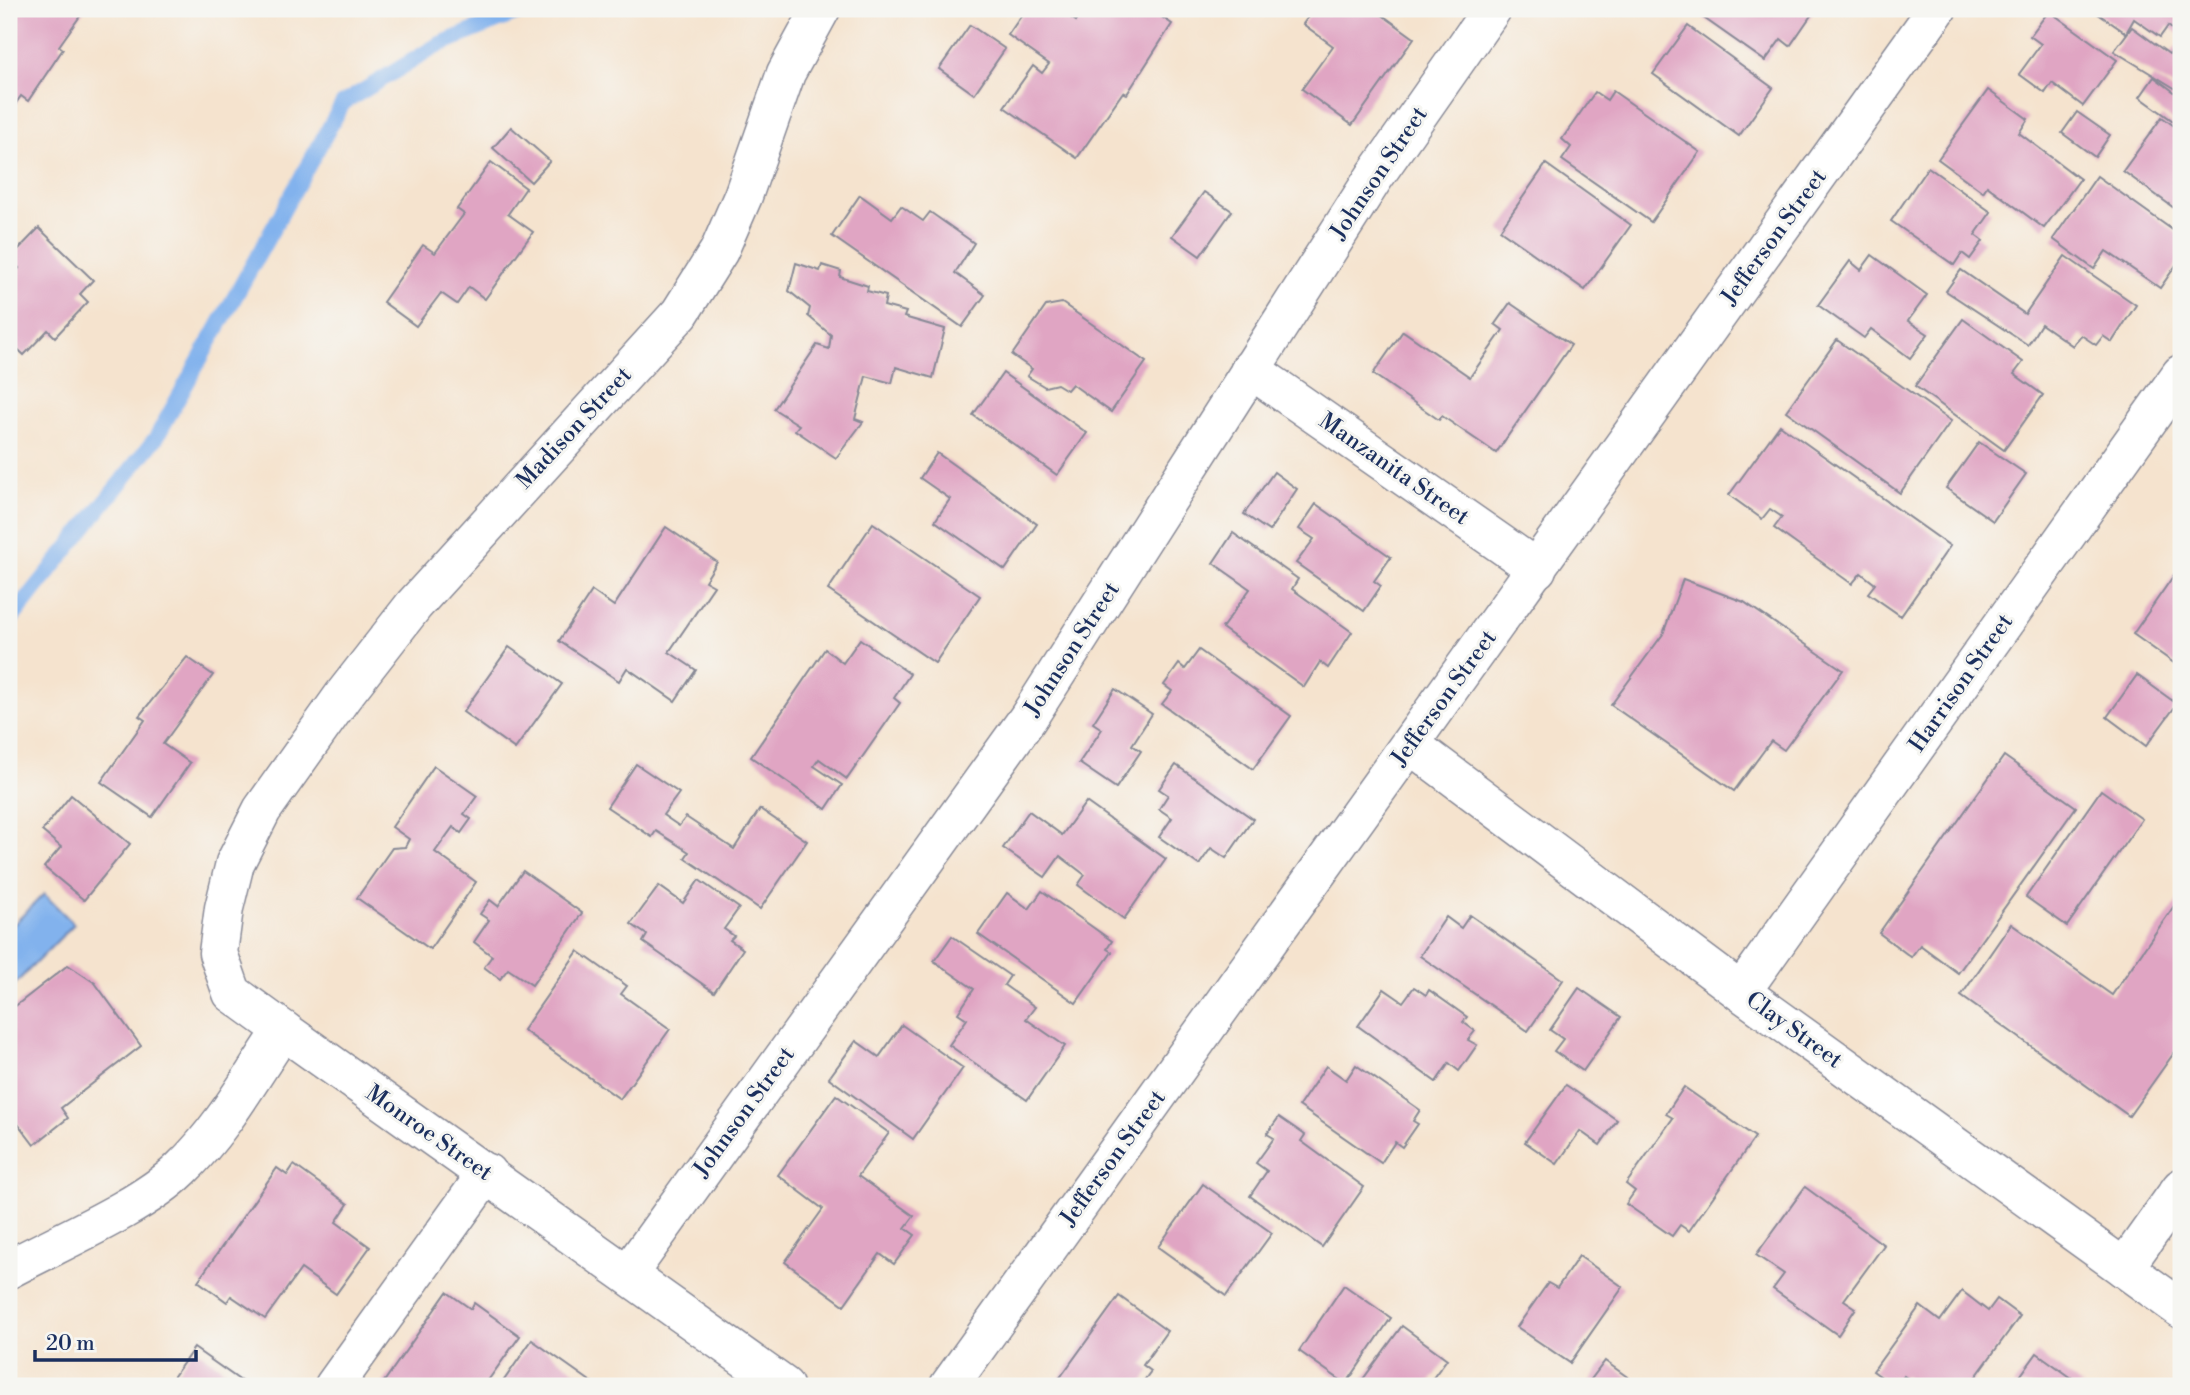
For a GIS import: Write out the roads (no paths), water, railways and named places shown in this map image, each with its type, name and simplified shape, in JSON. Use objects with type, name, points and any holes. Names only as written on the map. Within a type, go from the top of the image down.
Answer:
[{"type":"street","name":"Madison Street","points":[[262,810],[343,696],[414,605],[680,313],[719,251],[743,196],[786,74],[821,9]]},
{"type":"street","name":"Johnson Street","points":[[628,1274],[1028,718],[1375,176],[1492,9]]},
{"type":"street","name":"Jefferson Street","points":[[949,1386],[1937,9]]},
{"type":"street","name":"Manzanita Street","points":[[1250,369],[1537,569]]},
{"type":"street","name":"Harrison Street","points":[[1741,992],[2181,374]]},
{"type":"street","name":"Clay Street","points":[[1411,745],[1741,992],[2181,1309]]},
{"type":"street","name":"Monroe Street","points":[[262,810],[235,863],[224,908],[218,953],[232,993],[784,1386]]},
{"type":"street","points":[[9,1269],[156,1190],[180,1170],[204,1144],[283,1030]]},
{"type":"street","points":[[334,1386],[487,1173]]},
{"type":"street","points":[[2124,1268],[2181,1188]]},
{"type":"water","points":[[44,894],[74,924],[9,990],[9,929]]},
{"type":"waterway","points":[[9,622],[156,438],[343,103],[438,45],[527,9]]}]
